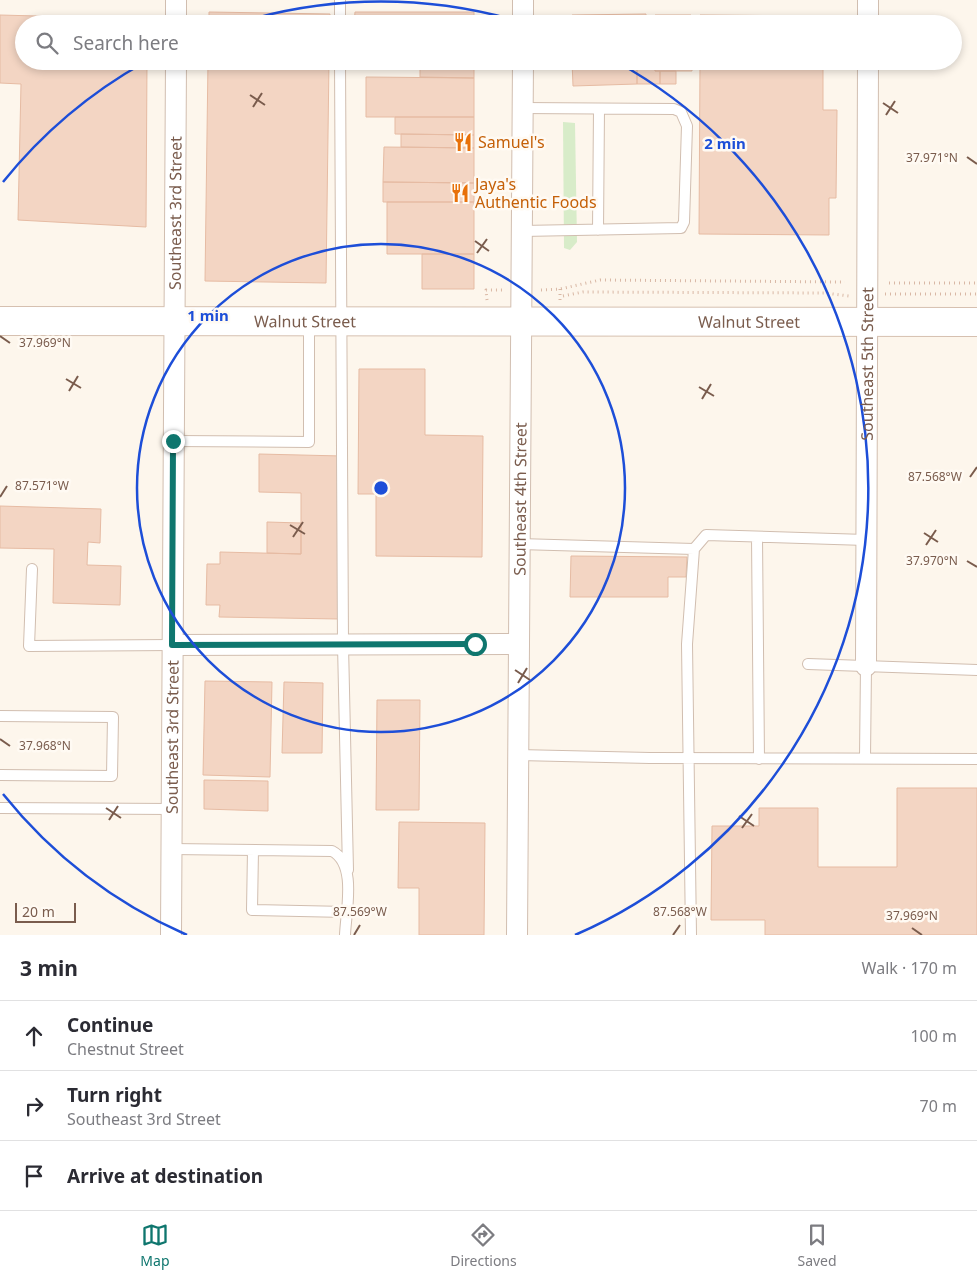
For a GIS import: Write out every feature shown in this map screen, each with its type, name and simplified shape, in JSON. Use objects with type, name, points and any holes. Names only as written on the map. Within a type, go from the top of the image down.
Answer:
[{"type":"main road","name":"Walnut Street","points":[[0,321],[977,322]]},
{"type":"street","points":[[176,0],[176,15]]},
{"type":"street","points":[[523,0],[523,15]]},
{"type":"street","points":[[868,0],[868,15]]},
{"type":"street","name":"Southeast 3rd Street","points":[[171,935],[176,70]]},
{"type":"street","name":"Southeast 4th Street","points":[[517,935],[523,70]]},
{"type":"street","name":"Southeast 5th Street","points":[[866,666],[868,70]]},
{"type":"street","points":[[172,645],[519,644]]},
{"type":"lane","points":[[340,0],[340,15]]},
{"type":"lane","points":[[340,70],[343,644],[348,870],[345,935]]},
{"type":"lane","points":[[522,108],[674,109],[681,112],[686,126],[684,222],[681,228],[522,231]]},
{"type":"lane","points":[[598,109],[598,230]]},
{"type":"lane","points":[[173,441],[309,442],[309,321]]},
{"type":"lane","points":[[691,935],[687,644],[694,549],[706,536],[866,540]]},
{"type":"lane","points":[[757,537],[760,759]]},
{"type":"lane","points":[[519,544],[694,549]]},
{"type":"lane","points":[[32,569],[30,646],[172,645]]},
{"type":"lane","points":[[808,664],[977,670]]},
{"type":"lane","points":[[865,758],[866,666]]},
{"type":"lane","points":[[0,716],[113,717],[113,727],[112,776],[0,775]]},
{"type":"lane","points":[[518,755],[760,759],[977,759]]},
{"type":"lane","points":[[0,808],[171,809]]},
{"type":"lane","points":[[171,850],[332,851],[340,855],[348,870]]},
{"type":"lane","points":[[253,850],[252,910],[346,912]]},
{"type":"path","points":[[889,283],[977,283]]},
{"type":"path","name":"Walnut Street","points":[[551,298],[583,292],[825,293],[847,296]]},
{"type":"path","points":[[892,294],[977,294]]},
{"type":"green space","points":[[563,122],[575,123],[577,242],[570,250],[564,248]]},
{"type":"building","points":[[209,12],[330,14],[330,15],[209,15]]},
{"type":"building","points":[[355,12],[474,12],[474,15],[355,15]]},
{"type":"building","points":[[646,14],[646,15],[572,15]]},
{"type":"building","points":[[0,15],[15,15],[15,70],[147,70],[146,227],[18,220],[21,84],[0,83]]},
{"type":"building","points":[[208,70],[329,70],[326,283],[205,281]]},
{"type":"building","points":[[420,70],[474,70],[474,78],[420,77]]},
{"type":"building","points":[[572,70],[637,70],[637,84],[573,86]]},
{"type":"building","points":[[637,70],[660,71],[660,84],[637,84]]},
{"type":"building","points":[[655,70],[692,70],[692,71]]},
{"type":"building","points":[[700,70],[823,70],[823,110],[837,110],[836,198],[829,198],[829,235],[699,234]]},
{"type":"building","points":[[660,71],[676,71],[676,84],[660,84]]},
{"type":"building","points":[[366,77],[474,78],[474,117],[366,117]]},
{"type":"building","points":[[395,117],[474,117],[474,135],[395,134]]},
{"type":"building","points":[[401,134],[474,135],[474,148],[401,147]]},
{"type":"building","points":[[384,147],[474,148],[474,183],[383,182]]},
{"type":"building","points":[[383,182],[474,183],[474,202],[383,202]]},
{"type":"building","points":[[387,202],[474,202],[474,254],[387,254]]},
{"type":"building","points":[[422,254],[474,254],[474,289],[422,289]]},
{"type":"building","points":[[359,369],[425,369],[425,435],[483,436],[482,557],[376,556],[376,494],[358,494]]},
{"type":"building","points":[[259,454],[342,456],[339,619],[219,617],[220,605],[206,605],[207,564],[220,564],[220,552],[301,554],[301,493],[259,492]]},
{"type":"building","points":[[0,506],[101,509],[100,543],[88,542],[87,565],[121,566],[120,605],[53,603],[54,549],[0,548]]},
{"type":"building","points":[[267,522],[301,523],[301,554],[267,553]]},
{"type":"building","points":[[571,556],[687,557],[686,577],[668,577],[668,597],[570,597]]},
{"type":"building","points":[[205,681],[272,682],[270,777],[203,775]]},
{"type":"building","points":[[284,682],[323,683],[322,753],[282,753]]},
{"type":"building","points":[[377,700],[420,700],[419,810],[376,810]]},
{"type":"building","points":[[204,780],[268,781],[268,811],[204,809]]},
{"type":"building","points":[[897,788],[977,788],[977,935],[765,935],[765,920],[711,920],[712,826],[759,826],[759,808],[818,808],[818,867],[897,867]]},
{"type":"building","points":[[399,822],[485,823],[484,935],[419,935],[419,888],[398,888]]},
{"type":"place","name":"Samuel's","points":[[463,142]]},
{"type":"place","name":"Jaya's Authentic Foods","points":[[460,193]]},
{"type":"route","points":[[173,441],[172,645],[475,644]]}]
